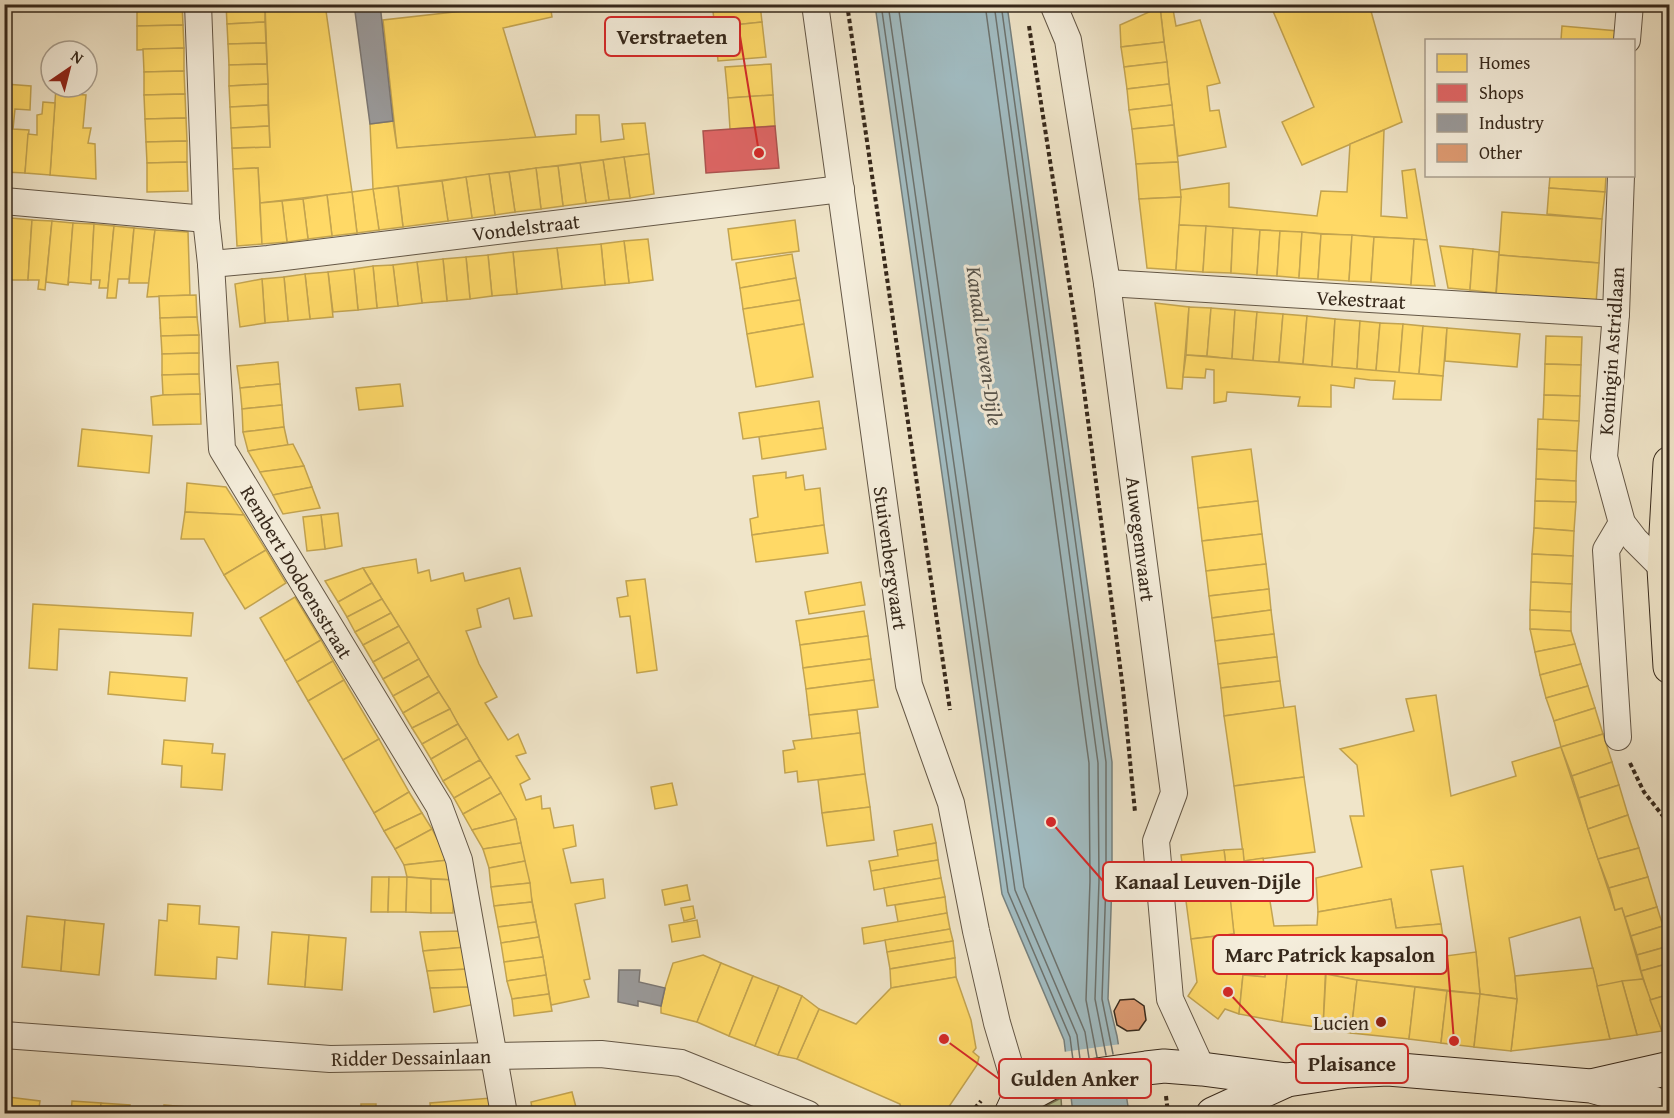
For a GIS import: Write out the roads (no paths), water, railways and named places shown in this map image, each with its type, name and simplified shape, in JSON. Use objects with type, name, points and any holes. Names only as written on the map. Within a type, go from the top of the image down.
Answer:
[{"type":"main road","points":[[1670,463],[1664,569],[1670,667]]},
{"type":"main road","points":[[1012,1110],[1054,1081],[1164,1066],[1287,1080],[1347,1071],[1388,1069],[1591,1086],[1670,1108]]},
{"type":"main road","points":[[1591,1086],[1670,1068]]},
{"type":"main road","points":[[1218,1112],[1287,1080]]},
{"type":"street","name":"Rembert Dodoensstraat","points":[[198,4],[206,219],[211,264],[222,449],[439,806],[459,860],[504,1113]]},
{"type":"street","name":"Stuivenbergvaart","points":[[815,4],[909,685],[951,803],[976,931],[997,1023],[1013,1077],[1012,1110]]},
{"type":"street","name":"Auwegemvaart","points":[[1053,4],[1068,40],[1107,283],[1174,793],[1156,842],[1170,999],[1202,1069]]},
{"type":"street","points":[[1627,39],[1630,4]]},
{"type":"street","name":"Koningin Astridlaan","points":[[1621,177],[1616,314],[1604,457],[1622,523],[1635,540],[1664,569]]},
{"type":"street","name":"Vondelstraat","points":[[211,264],[842,189]]},
{"type":"street","points":[[4,201],[206,219]]},
{"type":"street","name":"Vekestraat","points":[[1107,283],[1616,314]]},
{"type":"street","points":[[1618,737],[1606,550],[1622,523]]},
{"type":"street","name":"Ridder Dessainlaan","points":[[4,1035],[330,1059],[601,1054],[681,1063],[808,1113]]},
{"type":"water","points":[[875,5],[1007,5],[1112,762],[1112,881],[1108,999],[1117,1036],[1129,1113],[1073,1113],[1064,1040],[1002,894]]},
{"type":"place","name":"Verstraeten","points":[[759,153]]},
{"type":"place","name":"Kanaal Leuven-Dijle","points":[[1051,822]]},
{"type":"place","name":"Plaisance","points":[[1228,992]]},
{"type":"place","name":"Lucien","points":[[1381,1022]]},
{"type":"place","name":"Gulden Anker","points":[[944,1039]]},
{"type":"place","name":"Marc Patrick kapsalon","points":[[1454,1041]]}]
